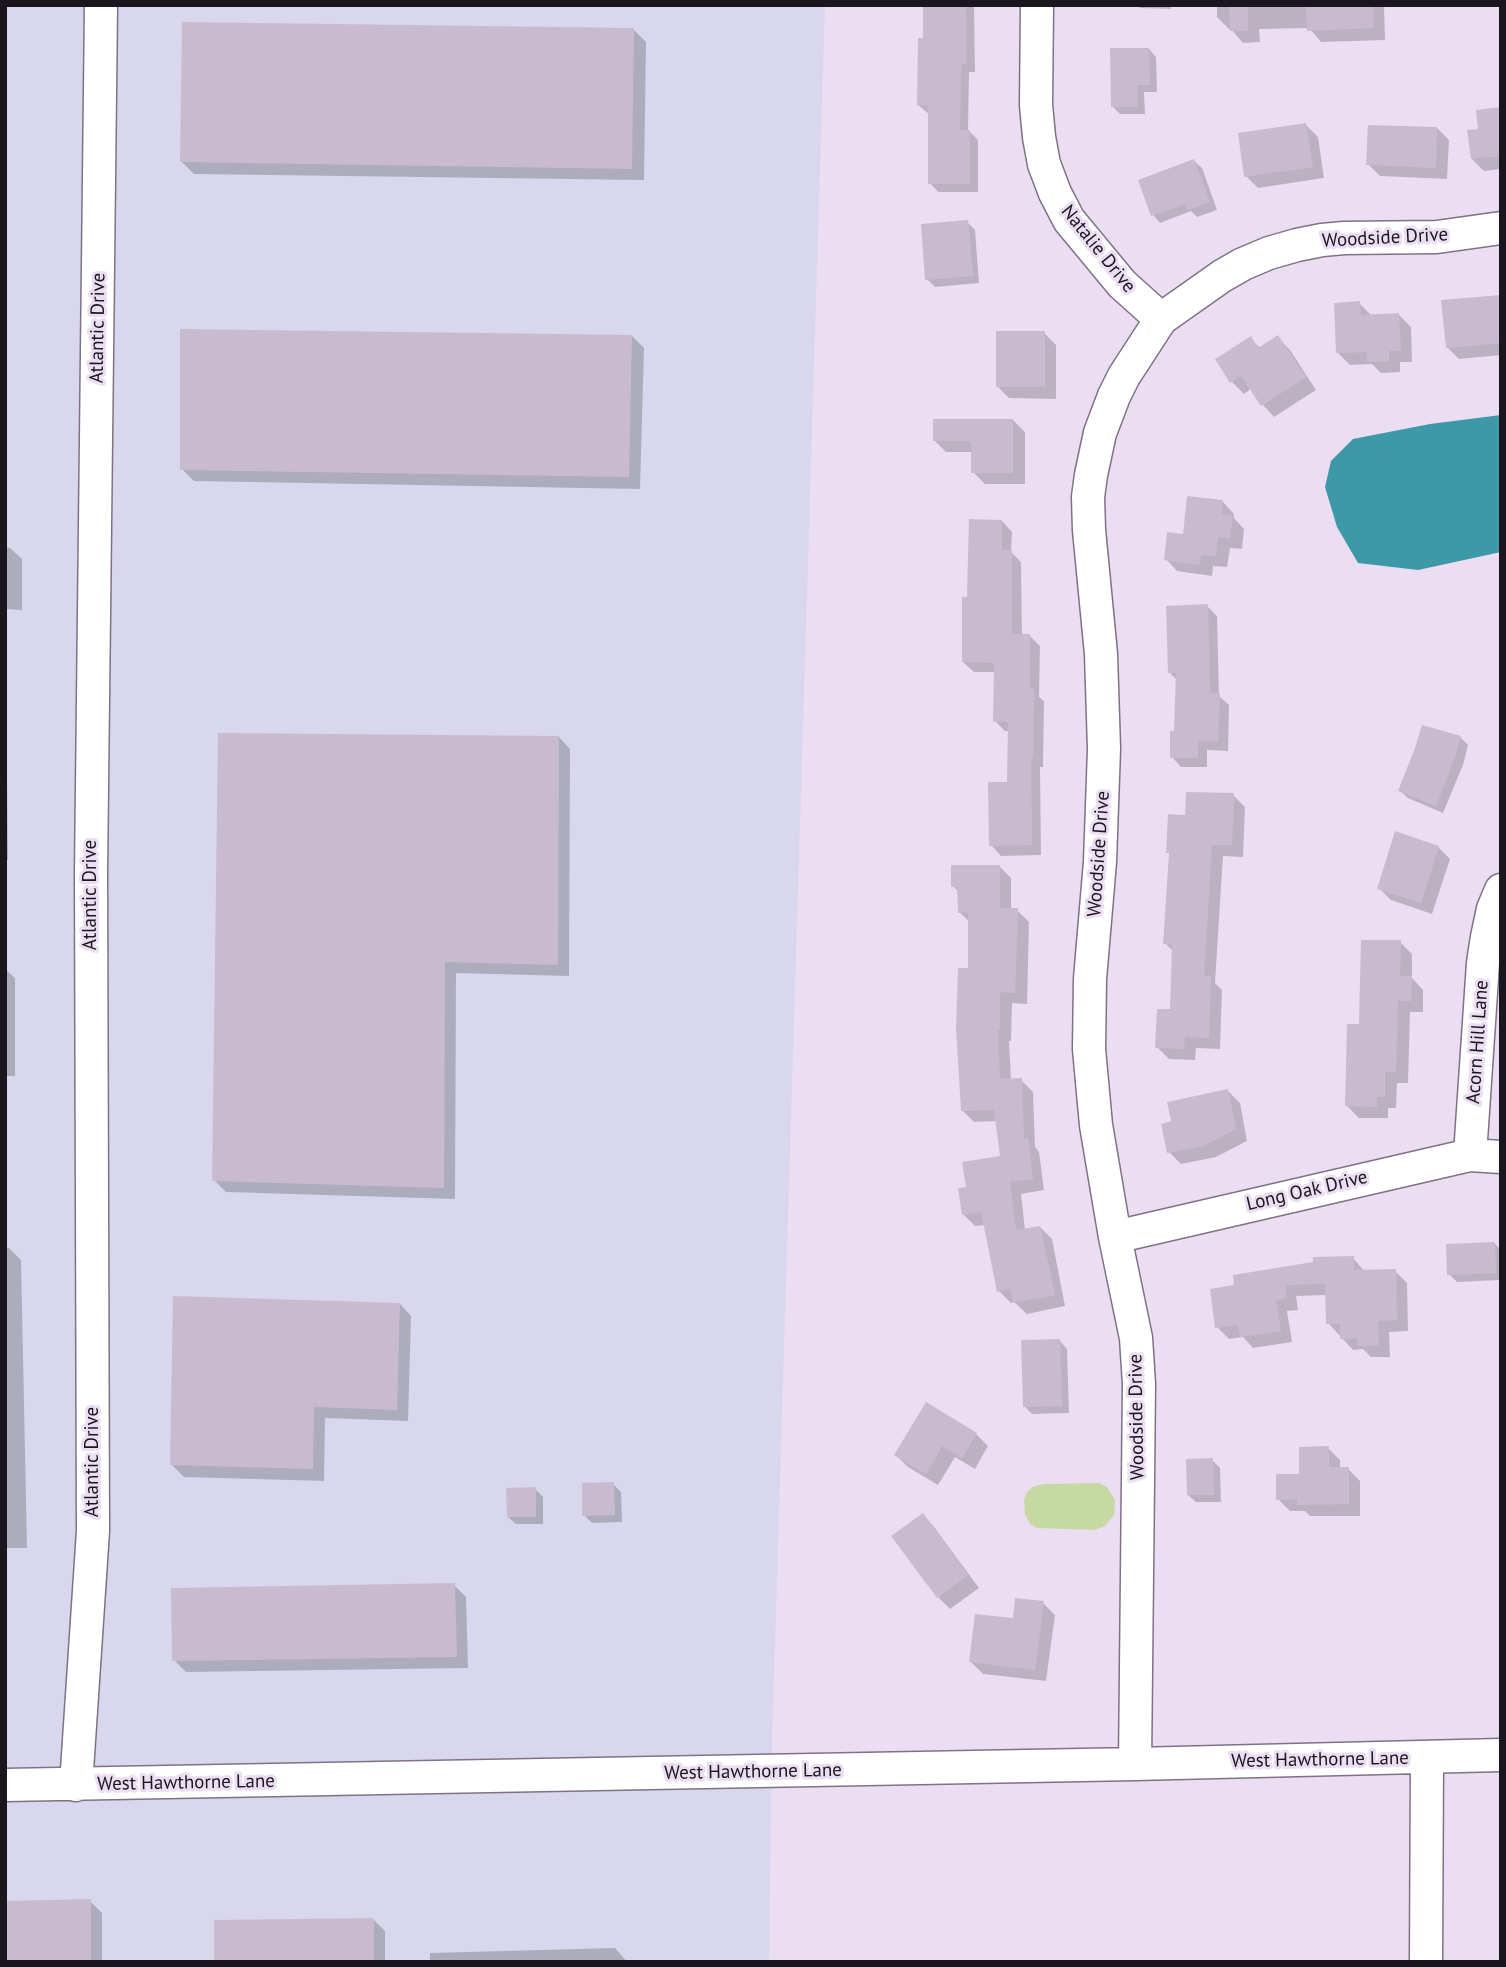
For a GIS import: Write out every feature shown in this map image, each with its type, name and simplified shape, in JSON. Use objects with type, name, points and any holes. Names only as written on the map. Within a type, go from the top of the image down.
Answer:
[{"type":"street","name":"Atlantic Drive","points":[[76,1785],[93,1531],[91,873],[101,5]]},
{"type":"street","name":"Natalie Drive","points":[[1037,5],[1036,105],[1044,164],[1055,193],[1069,220],[1122,284],[1161,319]]},
{"type":"street","name":"Woodside Drive","points":[[1135,1764],[1139,1384],[1136,1338],[1096,1125],[1089,1049],[1090,979],[1101,850],[1104,749],[1101,654],[1088,497],[1100,433],[1114,396],[1161,319],[1243,264],[1297,245],[1344,238],[1437,237],[1501,228]]},
{"type":"street","name":"Acorn Hill Lane","points":[[1485,1156],[1483,963],[1491,918],[1501,890]]},
{"type":"street","name":"Long Oak Drive","points":[[1115,1237],[1485,1156]]},
{"type":"street","name":"West Hawthorne Lane","points":[[5,1785],[1501,1755]]},
{"type":"street","points":[[1426,1962],[1427,1758]]},
{"type":"shaded area","points":[[5,5],[825,5],[772,1742],[769,1962],[5,1962]]},
{"type":"green space","points":[[1099,1483],[1107,1487],[1115,1500],[1114,1515],[1105,1526],[1094,1530],[1037,1528],[1030,1524],[1025,1515],[1024,1500],[1033,1487],[1044,1484]]},
{"type":"water","points":[[1501,415],[1501,552],[1418,570],[1358,563],[1337,527],[1325,487],[1331,461],[1353,439],[1430,424]]},
{"type":"building","points":[[923,5],[966,5],[967,64],[961,64],[960,130],[970,130],[970,184],[928,184],[928,106],[917,105],[918,38],[923,38]]},
{"type":"building","points":[[1229,5],[1248,5],[1248,31],[1230,31]]},
{"type":"building","points":[[1306,5],[1373,5],[1374,28],[1307,31]]},
{"type":"building","points":[[182,22],[634,28],[632,169],[180,162]]},
{"type":"building","points":[[1110,48],[1149,48],[1150,85],[1137,85],[1138,107],[1111,107]]},
{"type":"building","points":[[1501,107],[1501,156],[1471,159],[1467,130],[1478,129],[1476,110]]},
{"type":"building","points":[[1306,123],[1313,167],[1244,177],[1238,133]]},
{"type":"building","points":[[1368,125],[1437,127],[1436,168],[1366,165]]},
{"type":"building","points":[[1194,159],[1210,202],[1188,210],[1185,204],[1151,216],[1138,180]]},
{"type":"building","points":[[968,220],[973,276],[925,280],[921,224]]},
{"type":"building","points":[[1501,295],[1501,343],[1446,348],[1441,300]]},
{"type":"building","points":[[1360,301],[1361,315],[1399,313],[1401,351],[1389,351],[1389,361],[1367,362],[1367,352],[1336,353],[1334,303]]},
{"type":"building","points":[[180,329],[632,335],[629,477],[180,470]]},
{"type":"building","points":[[996,331],[1045,331],[1045,387],[996,387]]},
{"type":"building","points":[[1278,335],[1306,377],[1261,406],[1241,376],[1230,383],[1215,359],[1251,336],[1258,348]]},
{"type":"building","points":[[933,419],[1013,419],[1013,473],[971,473],[971,441],[933,441]]},
{"type":"building","points":[[1187,496],[1223,500],[1222,514],[1233,515],[1230,538],[1218,537],[1216,556],[1201,555],[1200,565],[1164,560],[1167,532],[1183,534]]},
{"type":"building","points":[[969,519],[1002,520],[1002,550],[1012,550],[1012,634],[1030,634],[1030,689],[1034,689],[1031,758],[1032,845],[989,846],[988,782],[1007,782],[1008,722],[993,722],[994,663],[962,662],[962,597],[967,597]]},
{"type":"building","points":[[1208,604],[1210,693],[1220,694],[1218,742],[1198,741],[1198,758],[1170,758],[1176,673],[1168,673],[1166,606]]},
{"type":"building","points":[[1422,725],[1461,736],[1436,806],[1398,791]]},
{"type":"building","points":[[218,733],[559,736],[558,965],[445,962],[444,1188],[212,1181]]},
{"type":"building","points":[[1186,792],[1234,793],[1232,845],[1212,845],[1204,976],[1211,976],[1209,1038],[1185,1037],[1184,1049],[1155,1048],[1157,1009],[1170,1009],[1172,944],[1163,944],[1169,853],[1166,853],[1168,814],[1185,815]]},
{"type":"building","points":[[1395,831],[1439,846],[1421,903],[1377,889]]},
{"type":"building","points":[[951,865],[1000,865],[1000,908],[1018,908],[1015,993],[1000,992],[1000,1079],[1022,1078],[1024,1139],[1028,1138],[1033,1179],[1010,1182],[1016,1230],[1040,1226],[1055,1295],[1013,1303],[1010,1289],[997,1292],[981,1212],[962,1215],[958,1188],[966,1187],[962,1162],[1000,1156],[994,1110],[961,1111],[956,1029],[958,968],[968,968],[968,912],[958,913],[957,887],[951,887]]},
{"type":"building","points":[[1361,940],[1401,940],[1400,976],[1412,976],[1411,1001],[1398,1001],[1396,1072],[1385,1072],[1385,1097],[1377,1097],[1377,1107],[1345,1106],[1347,1024],[1359,1024]]},
{"type":"building","points":[[1228,1089],[1236,1129],[1203,1146],[1167,1153],[1161,1124],[1171,1121],[1167,1102]]},
{"type":"building","points":[[1495,1242],[1496,1273],[1447,1275],[1446,1244]]},
{"type":"building","points":[[1354,1256],[1354,1270],[1396,1269],[1397,1320],[1378,1321],[1379,1345],[1357,1346],[1357,1338],[1340,1339],[1340,1324],[1326,1324],[1325,1284],[1285,1285],[1287,1298],[1276,1300],[1281,1331],[1240,1337],[1238,1325],[1215,1328],[1210,1289],[1234,1285],[1233,1275],[1313,1262],[1313,1257]]},
{"type":"building","points":[[173,1296],[400,1303],[397,1410],[314,1407],[313,1469],[170,1465]]},
{"type":"building","points":[[1060,1339],[1062,1406],[1023,1407],[1021,1340]]},
{"type":"building","points":[[926,1402],[977,1433],[962,1458],[942,1446],[926,1474],[894,1455]]},
{"type":"building","points":[[1329,1446],[1329,1467],[1349,1467],[1349,1504],[1297,1505],[1297,1499],[1276,1500],[1276,1474],[1299,1474],[1299,1447]]},
{"type":"building","points":[[1213,1458],[1214,1495],[1187,1495],[1186,1459]]},
{"type":"building","points":[[614,1482],[615,1515],[582,1516],[582,1483]]},
{"type":"building","points":[[536,1487],[536,1517],[507,1517],[506,1488]]},
{"type":"building","points":[[923,1513],[968,1575],[937,1598],[891,1536]]},
{"type":"building","points":[[455,1583],[457,1657],[172,1661],[171,1588]]},
{"type":"building","points":[[1015,1598],[1044,1601],[1035,1670],[969,1662],[975,1614],[1013,1618]]},
{"type":"building","points":[[91,1899],[91,1962],[5,1962],[5,1901]]},
{"type":"building","points":[[374,1918],[374,1962],[214,1962],[214,1920]]}]
